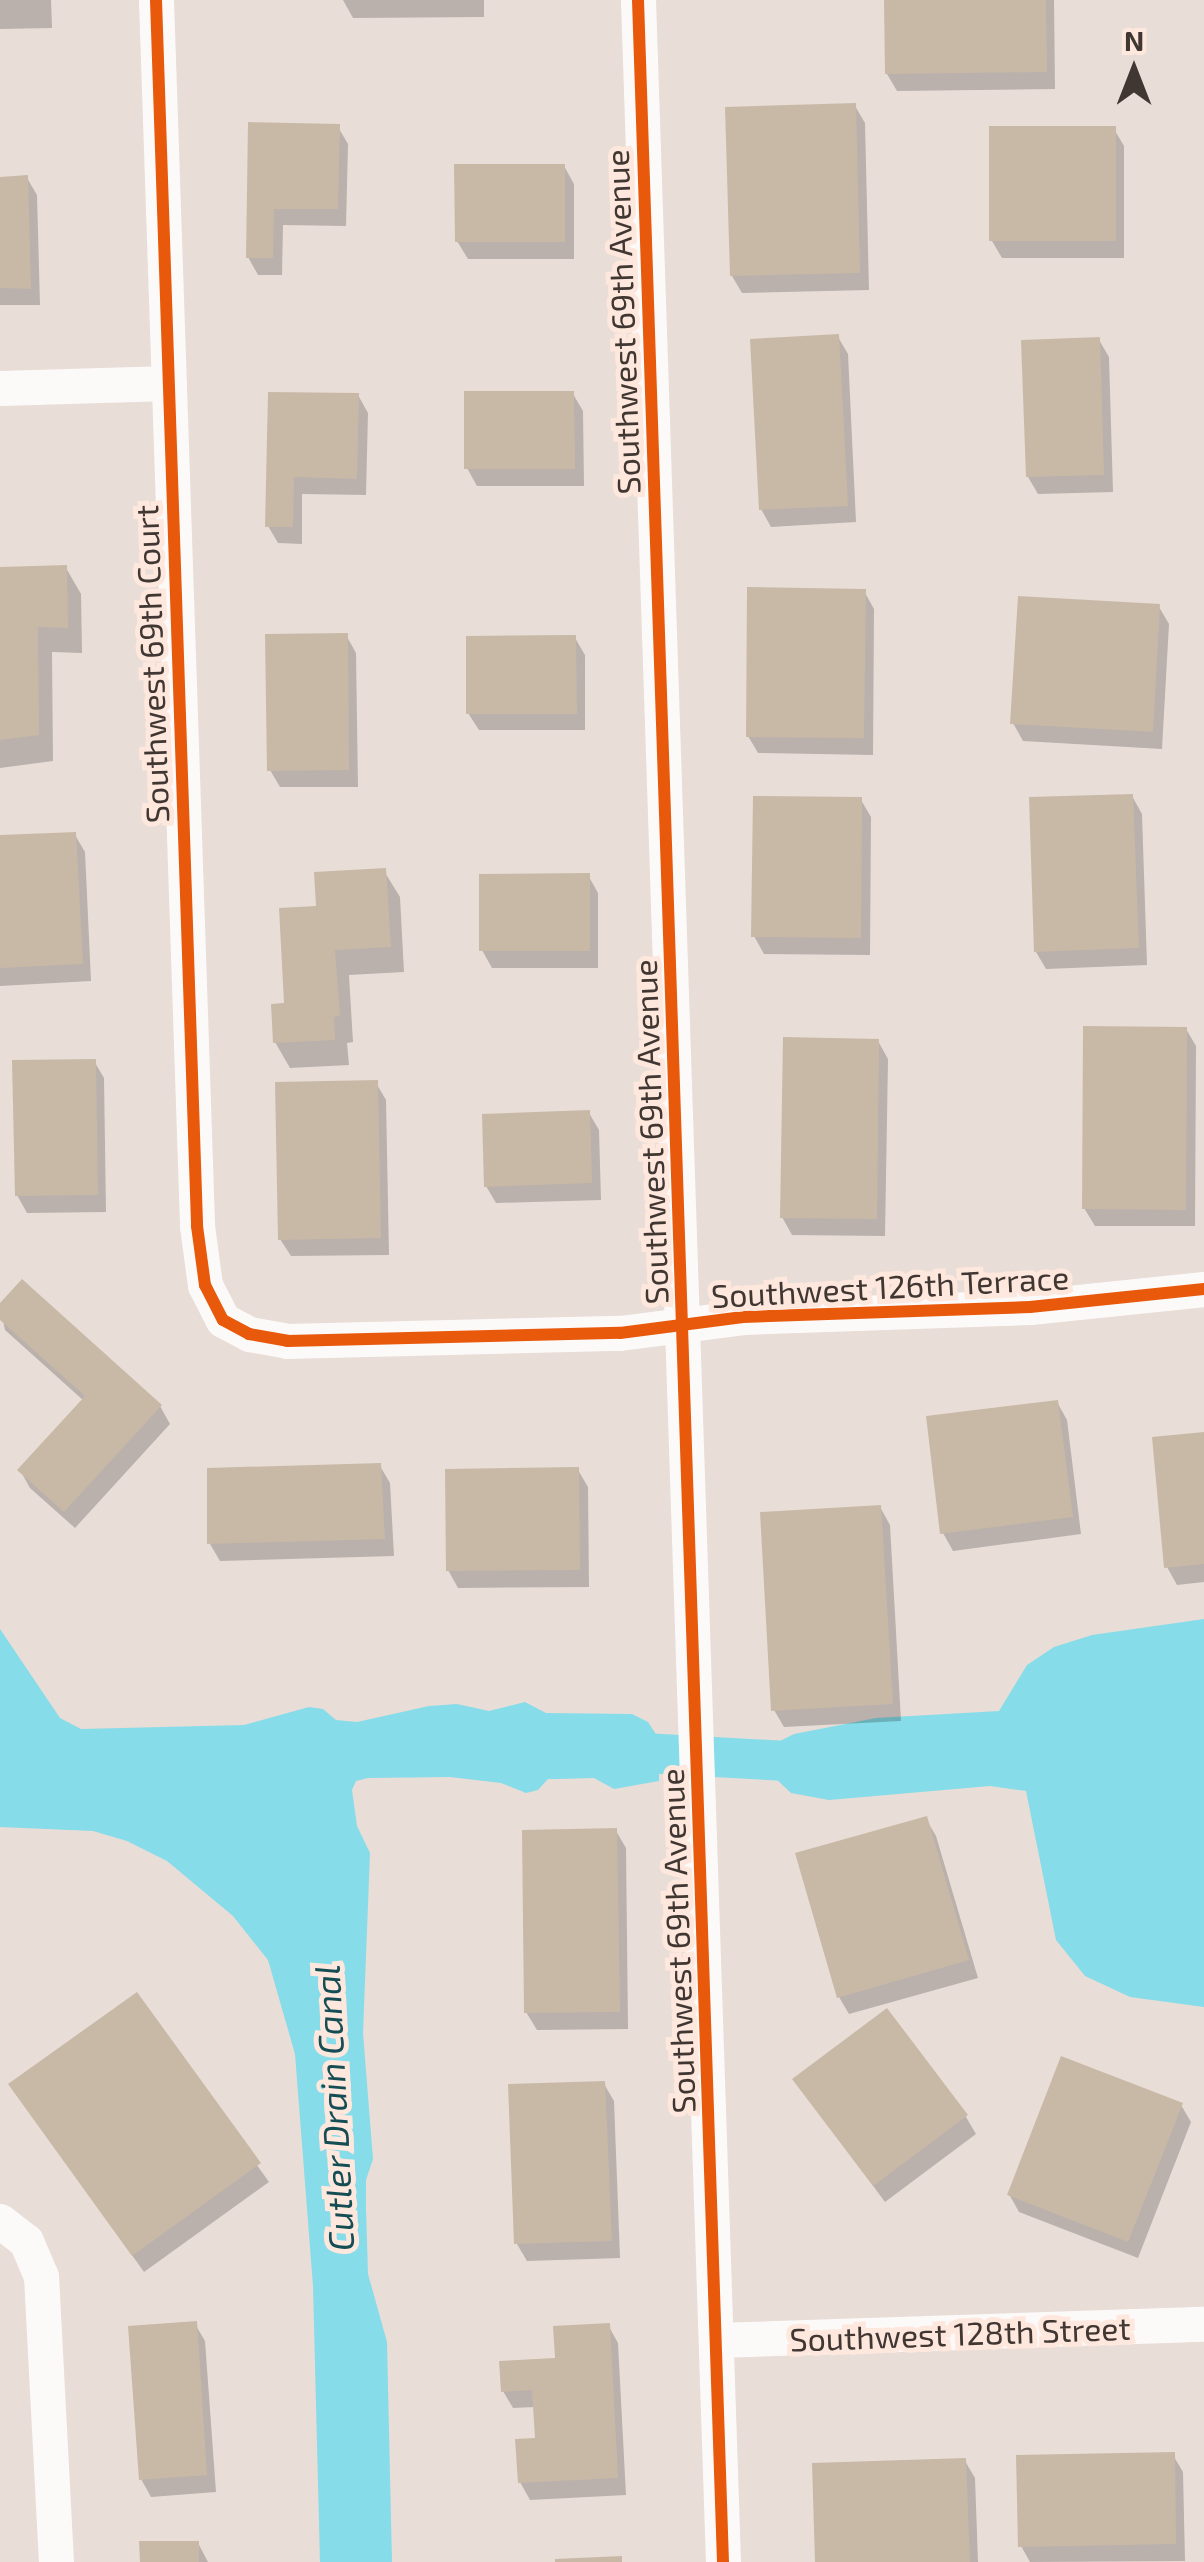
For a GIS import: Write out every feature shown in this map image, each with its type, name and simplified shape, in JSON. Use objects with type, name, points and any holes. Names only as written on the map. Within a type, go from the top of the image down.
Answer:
[{"type":"street","name":"Southwest 69th Court","points":[[156,0],[198,1248],[205,1285],[224,1320]]},
{"type":"street","name":"Southwest 69th Avenue","points":[[638,0],[698,1714],[723,2562]]},
{"type":"street","points":[[0,388],[169,383]]},
{"type":"street","name":"Southwest 126th Terrace","points":[[224,1320],[236,1329],[266,1338],[334,1342],[620,1333],[743,1317],[1030,1307],[1204,1289]]},
{"type":"street","points":[[13,2231],[38,2266],[44,2300],[56,2562]]},
{"type":"street","name":"Southwest 128th Street","points":[[716,2340],[1204,2324]]},
{"type":"water","points":[[1204,1619],[1204,2007],[1130,1997],[1085,1976],[1056,1940],[1026,1791],[990,1786],[829,1800],[791,1793],[776,1779],[771,1756],[780,1741],[794,1734],[876,1718],[999,1711],[1027,1665],[1054,1647],[1092,1635]]},
{"type":"water","name":"Cutler Drain Canal","points":[[0,1629],[60,1718],[81,1729],[244,1725],[309,1707],[323,1709],[336,1720],[357,1722],[429,1706],[457,1704],[489,1711],[525,1702],[546,1713],[632,1714],[648,1722],[659,1739],[659,1781],[614,1789],[594,1778],[548,1779],[538,1790],[526,1793],[501,1783],[450,1777],[368,1778],[356,1781],[352,1790],[357,1826],[370,1853],[363,2033],[373,2159],[366,2180],[368,2274],[387,2342],[392,2562],[320,2562],[313,2286],[295,2054],[268,1960],[233,1916],[167,1861],[127,1841],[93,1831],[0,1827]]},
{"type":"building","points":[[884,0],[1046,0],[1047,72],[885,74]]},
{"type":"building","points":[[856,103],[860,273],[730,276],[725,107]]},
{"type":"building","points":[[248,122],[340,124],[338,209],[274,209],[273,258],[246,258]]},
{"type":"building","points":[[989,126],[1116,126],[1116,241],[989,241]]},
{"type":"building","points":[[454,164],[565,164],[565,242],[455,242]]},
{"type":"building","points":[[28,175],[31,289],[0,288],[0,177]]},
{"type":"building","points":[[839,334],[848,506],[759,510],[750,339]]},
{"type":"building","points":[[1100,337],[1104,475],[1026,477],[1021,340]]},
{"type":"building","points":[[464,391],[574,391],[575,469],[464,469]]},
{"type":"building","points":[[268,392],[359,393],[357,479],[294,477],[293,527],[265,527]]},
{"type":"building","points":[[67,565],[68,628],[38,627],[39,735],[0,740],[0,567]]},
{"type":"building","points":[[747,587],[866,589],[864,738],[746,737]]},
{"type":"building","points":[[1018,596],[1160,604],[1153,732],[1010,724]]},
{"type":"building","points":[[348,633],[349,770],[267,771],[265,634]]},
{"type":"building","points":[[576,635],[577,714],[466,714],[466,636]]},
{"type":"building","points":[[1133,794],[1139,948],[1034,952],[1029,797]]},
{"type":"building","points":[[753,796],[862,797],[861,938],[751,937]]},
{"type":"building","points":[[76,832],[83,964],[0,968],[0,835]]},
{"type":"building","points":[[386,868],[391,947],[335,950],[340,1016],[334,1017],[335,1040],[273,1043],[271,1004],[284,1003],[279,908],[316,906],[314,872]]},
{"type":"building","points":[[590,873],[590,951],[479,951],[479,874]]},
{"type":"building","points":[[1083,1026],[1187,1027],[1186,1210],[1082,1209]]},
{"type":"building","points":[[783,1037],[879,1039],[877,1219],[780,1218]]},
{"type":"building","points":[[96,1059],[98,1195],[15,1196],[12,1060]]},
{"type":"building","points":[[378,1080],[381,1238],[278,1240],[275,1082]]},
{"type":"building","points":[[590,1110],[592,1183],[484,1187],[482,1114]]},
{"type":"building","points":[[22,1279],[162,1405],[64,1512],[17,1470],[85,1396],[0,1320],[0,1303]]},
{"type":"building","points":[[1058,1400],[1073,1517],[940,1534],[926,1416]]},
{"type":"building","points":[[1204,1432],[1204,1564],[1164,1568],[1152,1437]]},
{"type":"building","points":[[381,1463],[385,1539],[207,1544],[207,1468]]},
{"type":"building","points":[[579,1467],[580,1570],[446,1571],[445,1469]]},
{"type":"building","points":[[881,1505],[893,1704],[771,1711],[760,1512]]},
{"type":"building","points":[[927,1816],[969,1960],[837,1998],[795,1853]]},
{"type":"building","points":[[617,1828],[620,2012],[524,2013],[522,1830]]},
{"type":"building","points":[[137,1992],[261,2163],[132,2256],[8,2084]]},
{"type":"building","points":[[887,2008],[968,2115],[873,2186],[792,2079]]},
{"type":"building","points":[[1061,2056],[1183,2103],[1128,2242],[1007,2195]]},
{"type":"building","points":[[605,2081],[612,2241],[514,2244],[508,2084]]},
{"type":"building","points":[[197,2321],[207,2475],[139,2480],[128,2326]]},
{"type":"building","points":[[610,2323],[618,2478],[518,2483],[515,2439],[535,2438],[532,2390],[501,2392],[499,2361],[555,2358],[553,2326]]},
{"type":"building","points":[[1175,2452],[1176,2544],[1018,2547],[1016,2455]]},
{"type":"building","points":[[966,2458],[970,2562],[815,2562],[812,2463]]},
{"type":"building","points":[[139,2541],[199,2541],[199,2562],[140,2562]]},
{"type":"building","points":[[622,2556],[622,2562],[555,2562],[555,2559]]},
{"type":"waterway","points":[[608,1751],[825,1763]]},
{"type":"cycle path","points":[[156,0],[197,1226],[205,1285],[223,1320],[249,1334],[287,1341],[620,1333],[743,1317],[1030,1307],[1204,1289]]},
{"type":"cycle path","points":[[638,0],[723,2562]]}]
